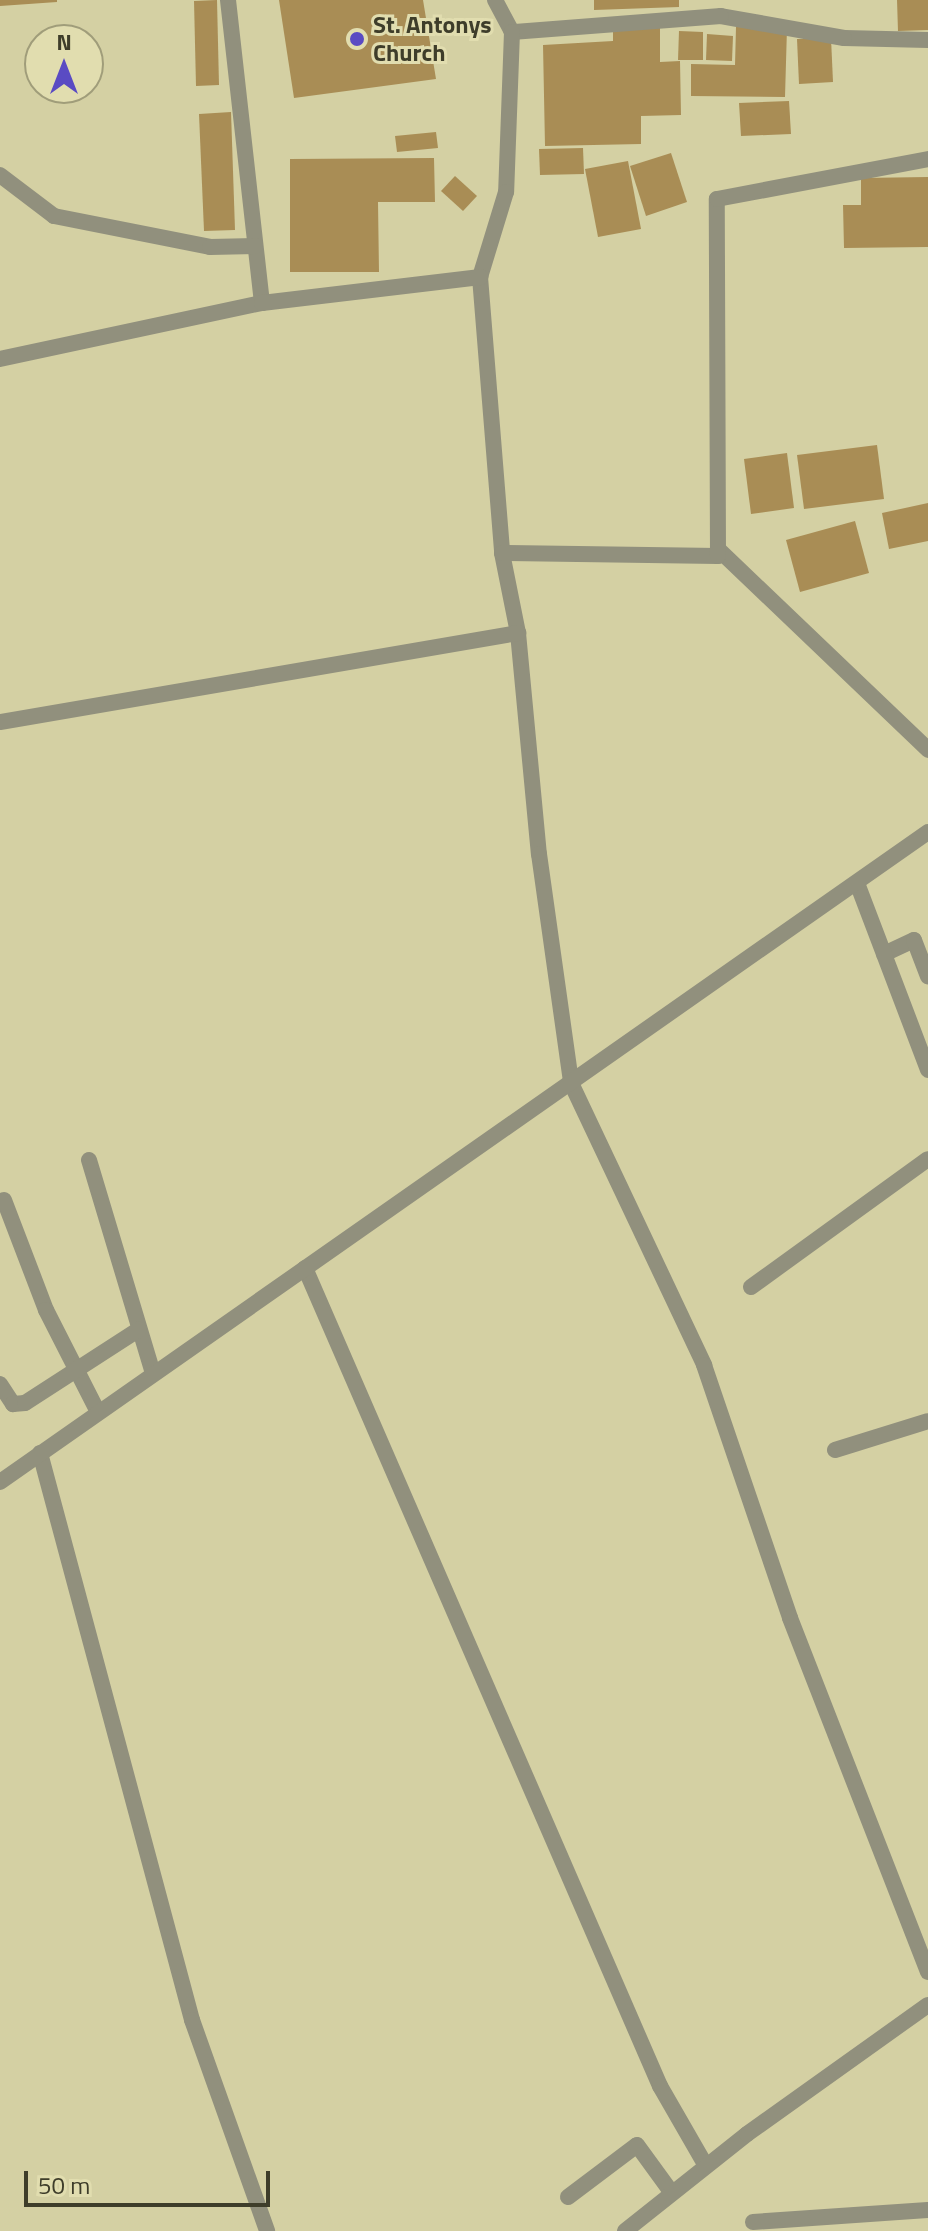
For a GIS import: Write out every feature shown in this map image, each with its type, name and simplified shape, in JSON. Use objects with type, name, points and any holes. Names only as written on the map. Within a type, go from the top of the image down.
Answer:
[{"type":"street","points":[[228,0],[262,303]]},
{"type":"street","points":[[495,0],[512,32],[506,192],[480,277],[502,553],[518,633],[539,854],[571,1083],[704,1365],[790,1618],[928,1972]]},
{"type":"street","points":[[512,32],[720,8],[844,38],[928,40]]},
{"type":"street","points":[[502,553],[718,556],[717,199],[928,159]]},
{"type":"street","points":[[0,175],[54,216],[210,247],[255,246]]},
{"type":"street","points":[[0,359],[262,303],[480,277]]},
{"type":"street","points":[[718,549],[928,750]]},
{"type":"street","points":[[0,722],[518,633]]},
{"type":"street","points":[[0,1482],[928,832]]},
{"type":"street","points":[[857,883],[928,1070]]},
{"type":"street","points":[[884,954],[914,940],[928,976]]},
{"type":"street","points":[[751,1287],[928,1159]]},
{"type":"street","points":[[89,1160],[153,1374]]},
{"type":"street","points":[[4,1200],[46,1310],[98,1412]]},
{"type":"street","points":[[305,1268],[660,2086],[706,2166]]},
{"type":"street","points":[[0,1384],[13,1404],[25,1403],[138,1330]]},
{"type":"street","points":[[835,1450],[928,1421]]},
{"type":"street","points":[[40,1453],[192,2020],[267,2231]]},
{"type":"street","points":[[625,2231],[706,2166],[928,2005]]},
{"type":"street","points":[[568,2197],[637,2145],[672,2193]]},
{"type":"street","points":[[753,2222],[928,2210]]},
{"type":"building","points":[[0,0],[57,0],[57,2],[0,6]]},
{"type":"building","points":[[217,0],[219,85],[196,86],[194,1]]},
{"type":"building","name":"St. Antonys Church","points":[[279,0],[423,0],[436,79],[294,98]]},
{"type":"building","points":[[594,0],[679,0],[679,7],[594,10]]},
{"type":"building","points":[[897,0],[928,0],[928,30],[898,31]]},
{"type":"building","points":[[660,27],[660,62],[680,61],[681,115],[641,116],[641,144],[545,146],[543,45],[613,41],[613,28]]},
{"type":"building","points":[[736,27],[787,28],[785,97],[691,96],[691,64],[735,65]]},
{"type":"building","points":[[679,31],[703,32],[703,60],[678,60]]},
{"type":"building","points":[[707,34],[733,36],[732,61],[706,60]]},
{"type":"building","points":[[831,38],[833,82],[799,84],[797,39]]},
{"type":"building","points":[[789,101],[791,134],[741,136],[739,103]]},
{"type":"building","points":[[231,112],[235,230],[204,231],[199,114]]},
{"type":"building","points":[[436,132],[438,148],[397,152],[395,136]]},
{"type":"building","points":[[583,148],[584,174],[540,175],[539,149]]},
{"type":"building","points":[[671,153],[687,202],[646,216],[630,166]]},
{"type":"building","points":[[434,158],[435,202],[378,202],[379,272],[290,272],[290,159]]},
{"type":"building","points":[[628,161],[641,229],[598,237],[585,169]]},
{"type":"building","points":[[455,176],[477,196],[463,211],[441,191]]},
{"type":"building","points":[[928,177],[928,247],[844,248],[843,205],[861,205],[861,178]]},
{"type":"building","points":[[877,445],[884,499],[804,509],[797,455]]},
{"type":"building","points":[[787,453],[794,508],[751,514],[744,459]]},
{"type":"building","points":[[928,503],[928,541],[889,549],[882,513]]},
{"type":"building","points":[[855,521],[869,573],[800,592],[786,540]]},
{"type":"place","name":"St. Antonys Church","points":[[357,39]]}]
